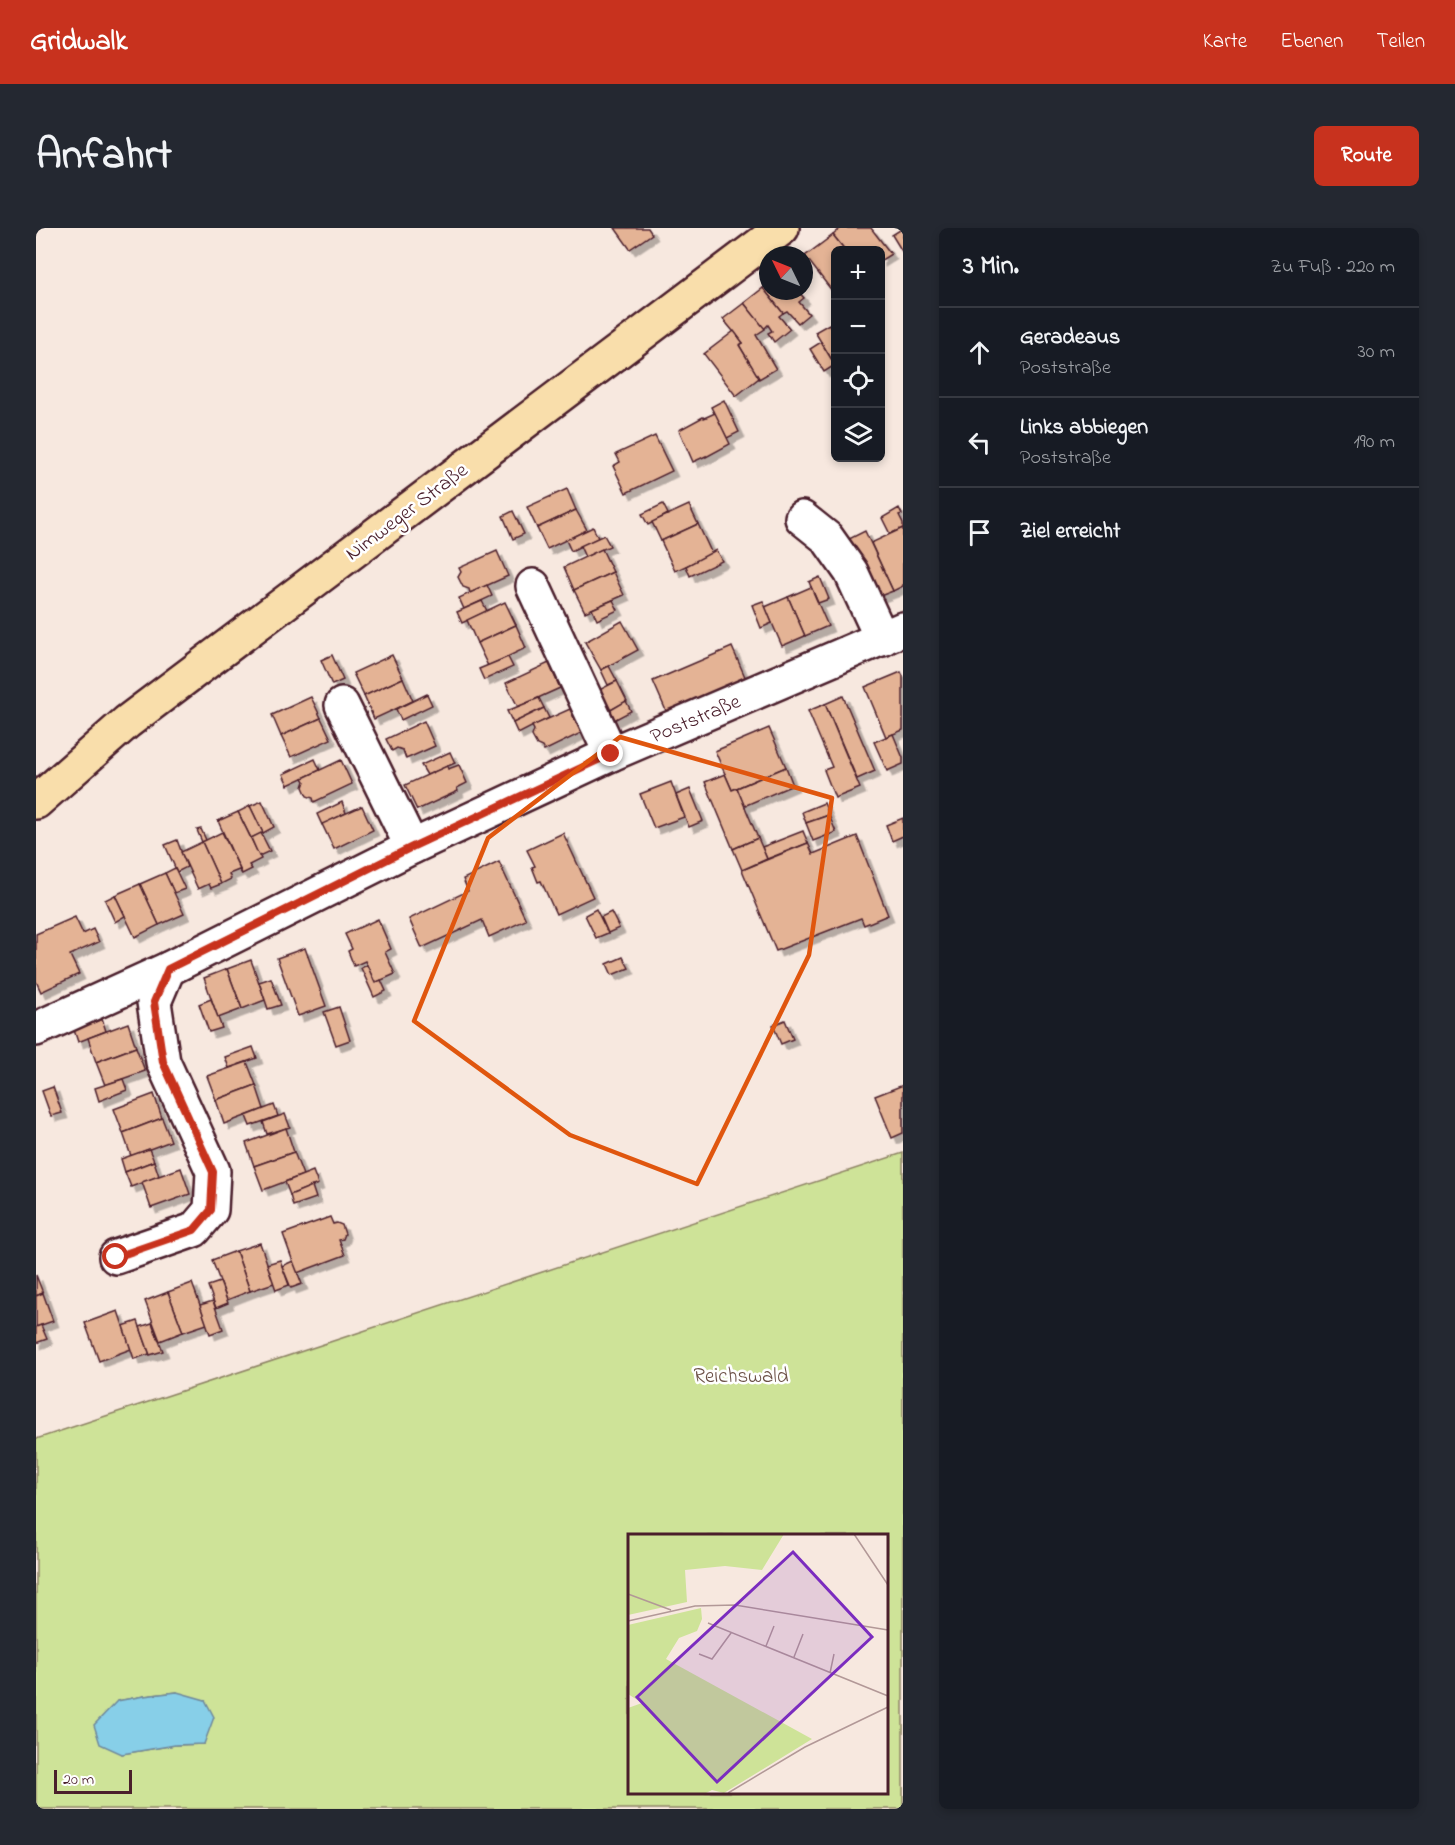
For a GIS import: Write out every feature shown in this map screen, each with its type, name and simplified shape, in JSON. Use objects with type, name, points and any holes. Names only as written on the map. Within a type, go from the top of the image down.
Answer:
[{"type":"main road","name":"Nimweger Straße","points":[[36,802],[127,722],[768,232]]},
{"type":"street","name":"Poststraße","points":[[36,1029],[168,969],[412,847],[611,754],[893,634],[827,538],[802,518]]},
{"type":"street","points":[[533,586],[611,754]]},
{"type":"street","points":[[342,705],[412,847]]},
{"type":"street","points":[[116,1257],[194,1230],[211,1210],[213,1172],[163,1062],[154,1002],[168,969]]},
{"type":"highlighted area","points":[[620,737],[832,798],[809,955],[697,1184],[570,1135],[414,1021],[488,838]]},
{"type":"green space","name":"Reichswald","points":[[903,1153],[903,1809],[36,1809],[36,1439]],"holes":[[[177,1692],[204,1744],[175,1745],[122,1754],[117,1701]]]},
{"type":"water","points":[[177,1692],[205,1700],[214,1717],[204,1744],[175,1745],[122,1754],[100,1744],[94,1725],[117,1701]]},
{"type":"building","points":[[615,228],[648,228],[652,234],[630,249]]},
{"type":"building","points":[[841,228],[871,228],[885,246],[842,246],[833,235]]},
{"type":"building","points":[[903,228],[903,253],[892,235]]},
{"type":"building","points":[[833,235],[842,246],[831,246],[831,290],[813,266],[813,250]]},
{"type":"building","points":[[885,246],[891,254],[885,258]]},
{"type":"building","points":[[759,291],[759,300],[773,300],[783,313],[779,316],[790,329],[774,342],[768,333],[772,331],[768,325],[764,329],[744,303]]},
{"type":"building","points":[[773,300],[802,300],[799,302],[809,314],[798,323],[787,311],[783,313]]},
{"type":"building","points":[[744,303],[765,329],[756,335],[776,369],[759,379],[739,345],[743,343],[723,319]]},
{"type":"building","points":[[829,324],[831,358],[815,332]]},
{"type":"building","points":[[734,331],[743,343],[739,345],[759,378],[736,396],[704,354]]},
{"type":"building","points":[[821,342],[831,358],[831,368],[824,372],[810,349]]},
{"type":"building","points":[[724,400],[739,432],[727,438],[711,407]]},
{"type":"building","points":[[715,413],[730,444],[693,462],[679,430]]},
{"type":"building","points":[[655,436],[672,471],[626,493],[613,466],[620,462],[616,454]]},
{"type":"building","points":[[567,489],[576,510],[537,528],[527,507]]},
{"type":"building","points":[[663,504],[668,514],[648,525],[642,514]]},
{"type":"building","points":[[689,505],[698,524],[661,541],[652,522]]},
{"type":"building","points":[[899,508],[903,528],[890,534],[882,518]]},
{"type":"building","points":[[576,510],[587,530],[547,549],[537,528]]},
{"type":"building","points":[[513,511],[524,534],[513,539],[503,516]]},
{"type":"building","points":[[698,524],[712,554],[675,571],[661,541]]},
{"type":"building","points":[[593,527],[598,538],[571,551],[566,540]]},
{"type":"building","points":[[903,528],[903,586],[893,591],[871,543]]},
{"type":"building","points":[[865,531],[893,591],[880,596],[849,539]]},
{"type":"building","points":[[604,535],[610,546],[585,557],[580,546]]},
{"type":"building","points":[[602,549],[613,572],[574,590],[564,567]]},
{"type":"building","points":[[716,550],[722,561],[690,576],[686,566]]},
{"type":"building","points":[[497,551],[508,576],[470,593],[469,589],[463,587],[458,577],[461,572],[459,568]]},
{"type":"building","points":[[613,572],[624,595],[585,612],[574,590]]},
{"type":"building","points":[[820,577],[829,599],[818,603],[809,582]]},
{"type":"building","points":[[487,585],[492,596],[464,609],[459,598]]},
{"type":"building","points":[[811,587],[828,626],[805,636],[788,597]]},
{"type":"building","points":[[788,597],[805,636],[782,646],[765,607]]},
{"type":"building","points":[[613,600],[618,610],[597,620],[592,609]]},
{"type":"building","points":[[482,601],[487,611],[462,623],[457,612]]},
{"type":"building","points":[[763,601],[772,623],[761,628],[752,605]]},
{"type":"building","points":[[505,602],[516,625],[477,643],[467,620]]},
{"type":"building","points":[[622,621],[638,650],[601,670],[585,642]]},
{"type":"building","points":[[516,625],[526,648],[488,666],[477,643]]},
{"type":"building","points":[[732,647],[746,679],[667,713],[653,681]]},
{"type":"building","points":[[332,655],[343,680],[332,685],[321,660]]},
{"type":"building","points":[[392,655],[403,678],[364,696],[353,673]]},
{"type":"building","points":[[508,657],[513,667],[484,680],[479,669]]},
{"type":"building","points":[[549,663],[560,688],[518,707],[506,683]]},
{"type":"building","points":[[609,666],[617,681],[608,685],[601,670]]},
{"type":"building","points":[[901,672],[903,676],[903,730],[886,737],[865,687]]},
{"type":"building","points":[[403,678],[413,701],[374,719],[364,696]]},
{"type":"building","points":[[617,681],[627,701],[609,711],[599,690]]},
{"type":"building","points":[[427,694],[432,705],[401,720],[396,709]]},
{"type":"building","points":[[843,696],[875,771],[857,779],[825,704]]},
{"type":"building","points":[[311,697],[321,718],[281,736],[272,715]]},
{"type":"building","points":[[539,698],[544,708],[513,723],[507,711]]},
{"type":"building","points":[[626,701],[631,711],[614,720],[609,711]]},
{"type":"building","points":[[825,704],[860,788],[835,798],[824,770],[832,767],[808,711]]},
{"type":"building","points":[[544,708],[549,718],[518,734],[513,723]]},
{"type":"building","points":[[570,709],[581,733],[544,751],[532,736],[534,730],[532,726]]},
{"type":"building","points":[[321,718],[331,739],[291,757],[281,736]]},
{"type":"building","points":[[424,721],[435,746],[406,759],[403,750],[397,748],[392,751],[386,739]]},
{"type":"building","points":[[769,728],[786,767],[732,790],[715,751]]},
{"type":"building","points":[[893,734],[903,758],[903,764],[887,771],[874,742]]},
{"type":"building","points":[[450,752],[455,763],[427,775],[421,765]]},
{"type":"building","points":[[315,759],[320,770],[288,785],[283,774]]},
{"type":"building","points":[[341,760],[352,784],[314,802],[313,798],[307,796],[303,787],[305,781],[303,778]]},
{"type":"building","points":[[459,765],[467,783],[457,788],[458,791],[417,810],[405,785],[447,766],[448,769]]},
{"type":"building","points":[[786,767],[793,785],[744,806],[737,788]]},
{"type":"building","points":[[725,774],[732,790],[737,788],[758,838],[733,849],[705,782]]},
{"type":"building","points":[[671,782],[684,817],[654,828],[640,794]]},
{"type":"building","points":[[690,789],[703,821],[689,827],[676,795]]},
{"type":"building","points":[[262,801],[274,827],[263,833],[250,806]]},
{"type":"building","points":[[342,802],[346,813],[322,825],[317,814]]},
{"type":"building","points":[[824,803],[829,815],[806,823],[802,812]]},
{"type":"building","points":[[250,806],[263,833],[251,838],[238,812]]},
{"type":"building","points":[[362,806],[373,830],[334,849],[322,824]]},
{"type":"building","points":[[238,812],[261,859],[249,865],[252,869],[242,874],[218,821]]},
{"type":"building","points":[[829,815],[836,832],[813,841],[806,823]]},
{"type":"building","points":[[903,818],[903,836],[892,841],[886,825]]},
{"type":"building","points":[[201,829],[206,840],[202,842],[197,830]]},
{"type":"building","points":[[803,831],[808,843],[767,859],[762,847]]},
{"type":"building","points":[[222,832],[242,874],[239,870],[229,874],[231,879],[221,884],[202,842]]},
{"type":"building","points":[[261,833],[270,851],[259,856],[251,838]]},
{"type":"building","points":[[563,833],[593,897],[556,914],[541,881],[538,882],[532,867],[535,866],[527,850]]},
{"type":"building","points":[[857,836],[888,915],[864,925],[861,918],[776,951],[742,870],[808,843],[813,854]]},
{"type":"building","points":[[758,838],[767,859],[742,870],[733,849]]},
{"type":"building","points":[[177,840],[187,867],[177,872],[165,845]]},
{"type":"building","points":[[202,842],[221,884],[211,888],[209,884],[198,889],[181,852]]},
{"type":"building","points":[[499,862],[526,920],[489,937],[482,920],[422,948],[409,919],[468,891],[463,879]]},
{"type":"building","points":[[175,868],[185,889],[174,893],[165,873]]},
{"type":"building","points":[[165,873],[184,914],[159,925],[140,884]]},
{"type":"building","points":[[140,884],[159,925],[135,937],[115,895]]},
{"type":"building","points":[[115,895],[125,916],[115,922],[105,900]]},
{"type":"building","points":[[596,909],[608,933],[596,938],[585,915]]},
{"type":"building","points":[[611,912],[619,928],[608,933],[601,917]]},
{"type":"building","points":[[75,917],[83,934],[93,929],[99,942],[70,955],[79,974],[41,992],[36,981],[36,934]]},
{"type":"building","points":[[378,919],[391,949],[385,952],[395,974],[375,983],[365,961],[354,966],[348,951],[352,949],[345,934]]},
{"type":"building","points":[[305,948],[326,1006],[298,1016],[277,958]]},
{"type":"building","points":[[623,957],[629,968],[612,975],[607,964]]},
{"type":"building","points":[[251,960],[265,1000],[242,1009],[227,969]]},
{"type":"building","points":[[367,965],[375,983],[381,980],[386,991],[374,997],[361,968]]},
{"type":"building","points":[[227,969],[242,1009],[218,1018],[204,978]]},
{"type":"building","points":[[271,978],[281,1005],[268,1009],[259,982]]},
{"type":"building","points":[[211,999],[222,1028],[209,1032],[199,1004]]},
{"type":"building","points":[[339,1007],[350,1040],[336,1045],[324,1012]]},
{"type":"building","points":[[102,1019],[106,1031],[78,1042],[74,1030]]},
{"type":"building","points":[[785,1020],[793,1039],[781,1044],[773,1025]]},
{"type":"building","points":[[128,1023],[136,1047],[96,1062],[88,1038]]},
{"type":"building","points":[[136,1047],[145,1071],[105,1085],[96,1062]]},
{"type":"building","points":[[253,1047],[257,1058],[229,1068],[225,1057]]},
{"type":"building","points":[[247,1062],[256,1085],[216,1100],[207,1076]]},
{"type":"building","points":[[123,1079],[127,1090],[99,1101],[95,1088]]},
{"type":"building","points":[[256,1085],[264,1109],[224,1124],[216,1100]]},
{"type":"building","points":[[903,1085],[903,1133],[892,1138],[875,1096]]},
{"type":"building","points":[[53,1087],[62,1113],[51,1116],[42,1091]]},
{"type":"building","points":[[154,1094],[162,1118],[123,1133],[114,1109]]},
{"type":"building","points":[[274,1105],[278,1116],[250,1126],[246,1116]]},
{"type":"building","points":[[285,1114],[290,1127],[267,1134],[263,1122]]},
{"type":"building","points":[[162,1118],[171,1141],[131,1156],[123,1133]]},
{"type":"building","points":[[286,1128],[294,1152],[254,1166],[246,1143]]},
{"type":"building","points":[[149,1149],[154,1161],[125,1172],[121,1159]]},
{"type":"building","points":[[294,1152],[303,1175],[263,1190],[254,1166]]},
{"type":"building","points":[[154,1161],[159,1176],[131,1187],[125,1172]]},
{"type":"building","points":[[181,1168],[190,1194],[151,1208],[142,1182]]},
{"type":"building","points":[[313,1171],[318,1184],[290,1195],[285,1182]]},
{"type":"building","points":[[312,1186],[316,1198],[293,1206],[290,1195]]},
{"type":"building","points":[[330,1217],[333,1224],[342,1225],[345,1234],[343,1239],[339,1240],[345,1255],[297,1273],[283,1234]]},
{"type":"building","points":[[260,1243],[274,1283],[250,1291],[236,1251]]},
{"type":"building","points":[[236,1251],[250,1291],[227,1300],[212,1260]]},
{"type":"building","points":[[280,1260],[289,1285],[276,1290],[267,1264]]},
{"type":"building","points":[[293,1261],[302,1284],[291,1288],[282,1266]]},
{"type":"building","points":[[36,1275],[43,1293],[36,1296]]},
{"type":"building","points":[[220,1282],[228,1303],[216,1308],[208,1286]]},
{"type":"building","points":[[192,1283],[207,1324],[183,1332],[168,1292]]},
{"type":"building","points":[[168,1292],[183,1332],[160,1341],[145,1301]]},
{"type":"building","points":[[43,1293],[53,1321],[36,1327],[36,1296]]},
{"type":"building","points":[[213,1301],[223,1329],[210,1334],[200,1305]]},
{"type":"building","points":[[118,1311],[131,1349],[99,1361],[85,1323]]},
{"type":"building","points":[[138,1321],[150,1355],[134,1359],[123,1326]]},
{"type":"building","points":[[152,1323],[163,1351],[150,1355],[140,1327]]},
{"type":"building","points":[[41,1325],[47,1339],[36,1343],[36,1327]]},
{"type":"route","points":[[116,1257],[194,1230],[211,1210],[213,1172],[163,1062],[154,1002],[168,969],[412,847],[611,754]]}]
